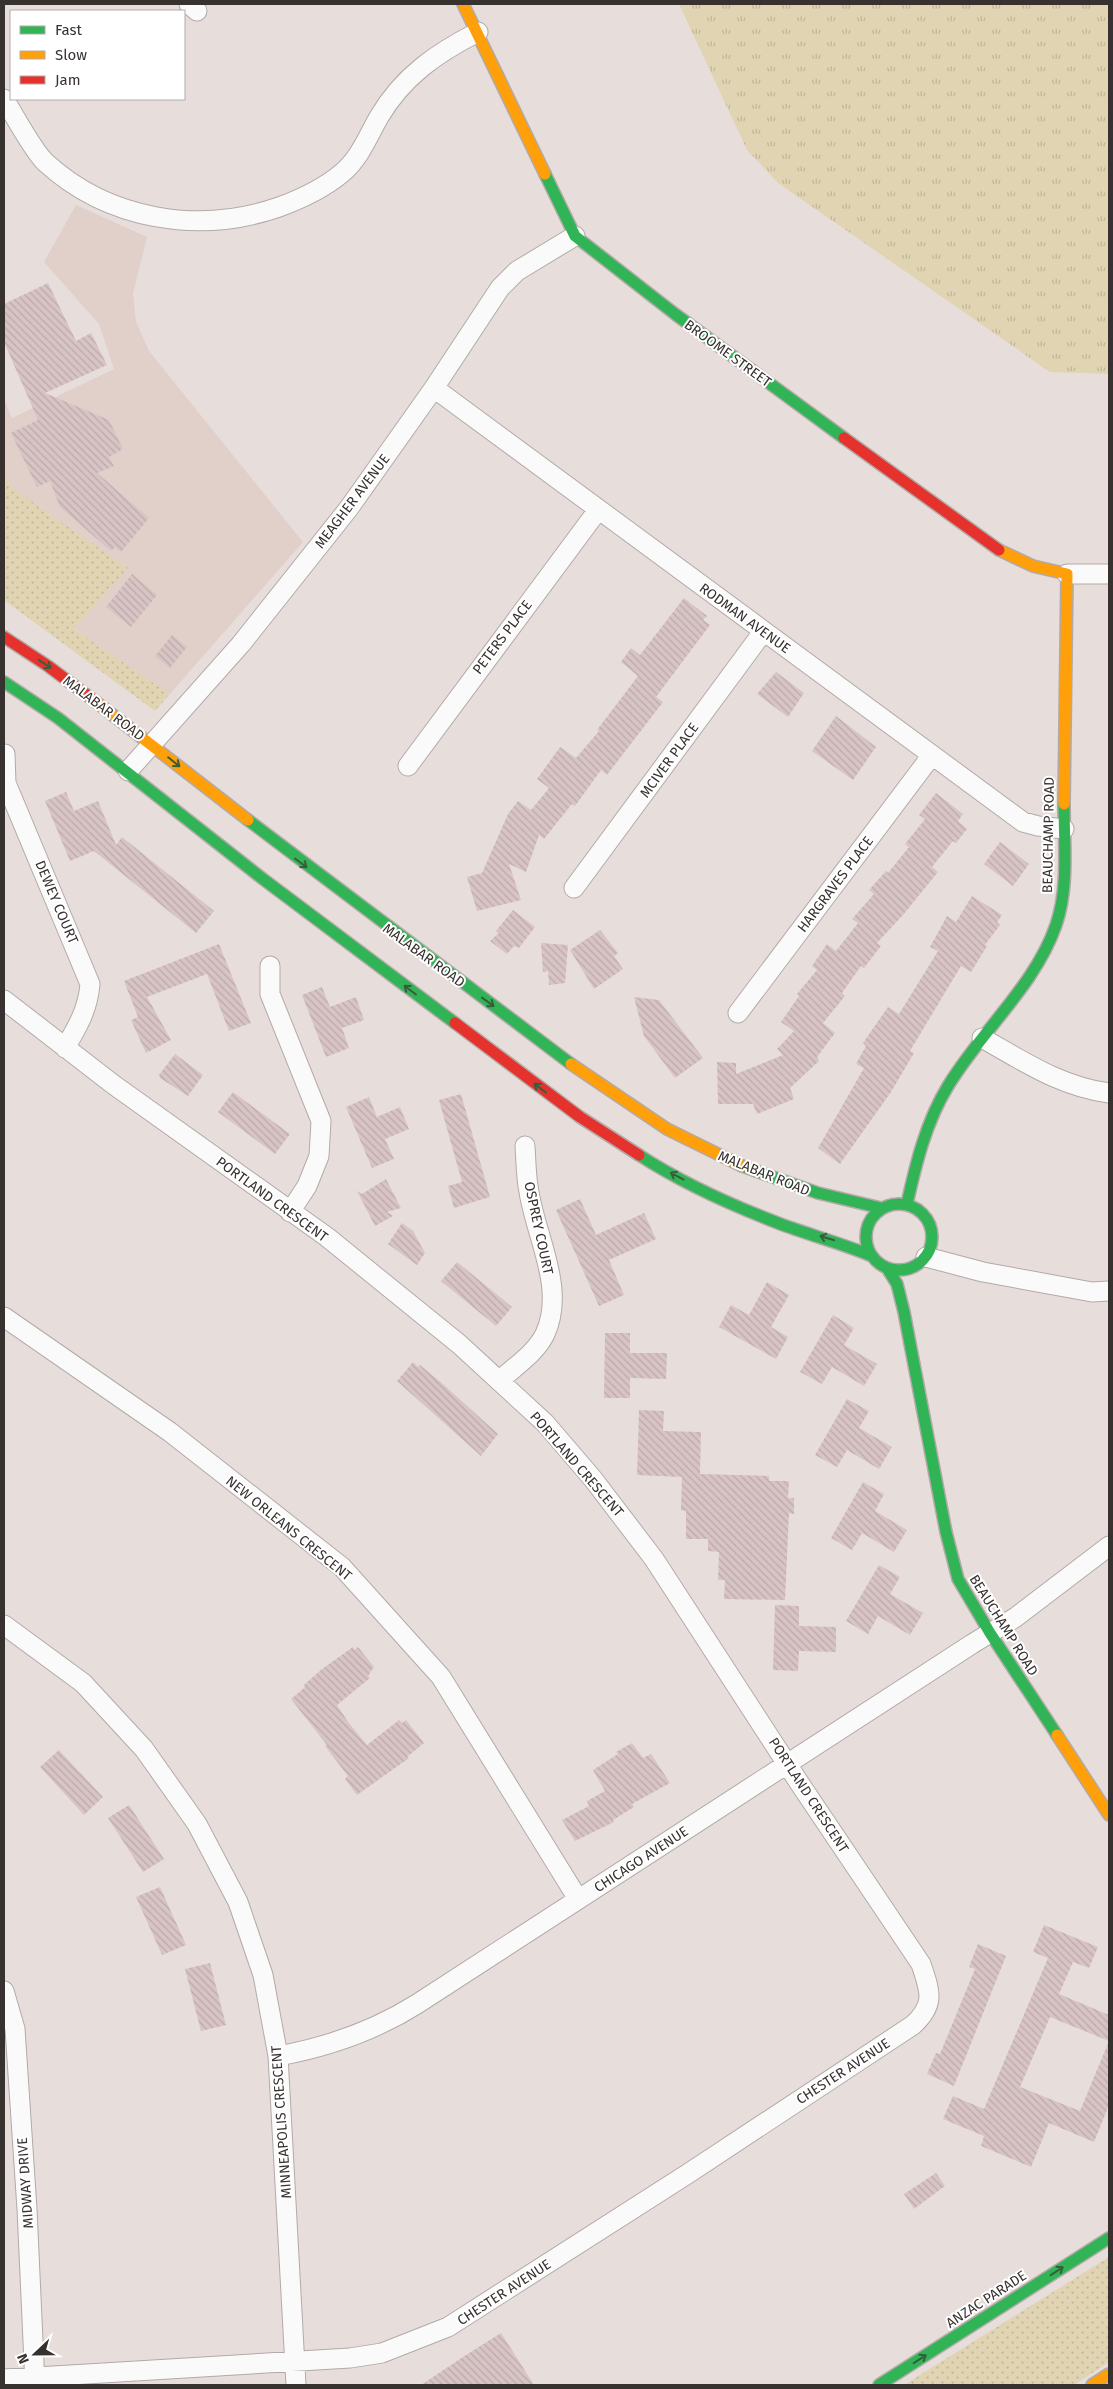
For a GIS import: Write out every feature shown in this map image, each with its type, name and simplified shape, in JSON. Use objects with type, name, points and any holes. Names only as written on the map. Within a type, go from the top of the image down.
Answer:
[{"type":"main road","name":"BROOME STREET","points":[[463,4],[575,236],[667,308],[983,541],[1015,560],[1043,570],[1067,574]]},
{"type":"main road","name":"BEAUCHAMP ROAD","points":[[907,1204],[927,1127],[946,1087],[1037,961],[1055,926],[1063,887],[1067,574]]},
{"type":"main road","name":"MALABAR ROAD","points":[[4,637],[48,666],[152,744],[272,840],[417,951],[639,1112],[689,1141],[754,1171],[812,1192],[881,1208]]},
{"type":"main road","points":[[4,682],[58,718],[262,878],[580,1117],[645,1159],[707,1192],[778,1223],[836,1240],[872,1256],[887,1268],[908,1269],[922,1260],[932,1236],[930,1225],[925,1216],[907,1204],[889,1204],[881,1208],[874,1214],[866,1230],[867,1248],[872,1256]]},
{"type":"main road","name":"BEAUCHAMP ROAD","points":[[904,1312],[908,1282],[922,1260]]},
{"type":"main road","name":"BEAUCHAMP ROAD","points":[[887,1268],[897,1284],[904,1312],[953,1565],[965,1594],[1109,1815]]},
{"type":"main road","name":"ANZAC PARADE","points":[[879,2385],[1109,2238]]},
{"type":"main road","points":[[1092,2385],[1109,2374]]},
{"type":"street","points":[[4,99],[44,161],[82,190],[121,209],[166,220],[208,222],[257,215],[305,197],[342,173],[369,140],[379,117],[405,82],[443,50],[478,32]]},
{"type":"street","name":"MEAGHER AVENUE","points":[[128,771],[241,644],[349,508],[434,388],[500,288],[516,271],[575,236]]},
{"type":"street","name":"RODMAN AVENUE","points":[[434,388],[1023,822],[1064,829]]},
{"type":"street","name":"PETERS PLACE","points":[[408,766],[598,510]]},
{"type":"street","name":"BROOME STREET","points":[[1067,574],[1109,574]]},
{"type":"street","name":"MCIVER PLACE","points":[[574,888],[763,632]]},
{"type":"street","name":"DEWEY COURT","points":[[5,754],[6,782],[90,984],[89,1002],[83,1017],[65,1048]]},
{"type":"street","name":"HARGRAVES PLACE","points":[[738,1013],[932,755]]},
{"type":"street","points":[[270,966],[270,994],[321,1121],[319,1156],[307,1186],[290,1212]]},
{"type":"street","name":"PORTLAND CRESCENT","points":[[4,1000],[65,1048],[327,1237],[459,1344],[545,1423],[593,1478],[634,1531],[921,1964],[928,1985],[930,2003]]},
{"type":"street","points":[[982,1038],[1040,1072],[1063,1082],[1109,1093]]},
{"type":"street","name":"OSPREY COURT","points":[[499,1380],[530,1353],[545,1335],[552,1309],[550,1274],[528,1192],[525,1146]]},
{"type":"street","points":[[922,1260],[1092,1292],[1109,1292]]},
{"type":"street","name":"NEW ORLEANS CRESCENT","points":[[4,1317],[170,1432],[342,1567],[441,1677],[578,1899]]},
{"type":"street","name":"CHICAGO AVENUE","points":[[278,2056],[329,2045],[392,2020],[1016,1617],[1109,1546]]},
{"type":"street","name":"MINNEAPOLIS CRESCENT","points":[[4,1624],[83,1683],[144,1749],[197,1824],[238,1902],[263,1975],[278,2056],[296,2385]]},
{"type":"street","name":"MIDWAY DRIVE","points":[[4,1991],[15,2029],[27,2209],[34,2381]]},
{"type":"street","name":"CHESTER AVENUE","points":[[4,2379],[34,2381],[295,2363],[382,2353],[448,2327],[689,2173],[913,2025],[922,2016],[930,2003]]},
{"type":"shaded area","points":[[76,205],[147,237],[133,293],[136,322],[149,351],[303,542],[170,694],[74,629],[127,568],[11,488],[4,472],[4,399],[12,418],[114,369],[99,324],[44,262]]},
{"type":"green space","points":[[679,4],[1109,4],[1109,374],[1050,372],[778,183],[747,150]]},
{"type":"green space","points":[[4,472],[12,488],[128,568],[74,629],[170,694],[155,711],[4,600]]},
{"type":"green space","points":[[1109,2257],[1109,2362],[1074,2385],[904,2385]]},
{"type":"building","points":[[48,283],[76,341],[91,333],[107,365],[45,393],[109,420],[123,449],[109,457],[114,466],[97,473],[149,518],[121,552],[115,547],[111,551],[60,507],[50,481],[37,487],[11,433],[38,420],[4,342],[4,304]]},
{"type":"building","points":[[132,574],[157,595],[131,627],[106,607]]},
{"type":"building","points":[[684,598],[707,616],[703,620],[710,625],[656,697],[663,702],[607,775],[601,770],[575,806],[572,804],[544,839],[539,835],[526,872],[509,864],[521,900],[477,911],[467,877],[482,873],[508,814],[518,801],[531,810],[549,788],[537,779],[560,747],[576,758],[599,731],[597,730],[638,676],[621,662],[631,648],[640,655]]},
{"type":"building","points":[[172,635],[187,647],[170,668],[155,656]]},
{"type":"building","points":[[776,672],[804,693],[788,717],[757,694]]},
{"type":"building","points":[[836,716],[876,747],[853,780],[812,751]]},
{"type":"building","points":[[66,792],[74,811],[98,801],[116,845],[122,837],[214,911],[196,933],[94,851],[70,861],[45,801]]},
{"type":"building","points":[[936,793],[963,814],[958,821],[967,829],[956,843],[953,841],[932,867],[938,872],[877,943],[881,946],[864,968],[861,966],[842,993],[845,996],[823,1023],[835,1033],[817,1057],[819,1061],[790,1088],[794,1099],[757,1114],[753,1104],[718,1104],[717,1062],[736,1063],[736,1074],[783,1055],[777,1049],[794,1031],[781,1022],[799,996],[797,994],[817,970],[812,966],[827,944],[836,951],[858,923],[852,919],[874,894],[869,890],[886,871],[888,873],[909,847],[905,844],[925,819],[919,815]]},
{"type":"building","points":[[1000,842],[1029,864],[1013,886],[984,864]]},
{"type":"building","points":[[972,896],[1002,915],[997,922],[1000,925],[985,945],[987,946],[971,972],[961,966],[910,1051],[914,1053],[891,1092],[840,1164],[818,1148],[864,1068],[856,1064],[866,1046],[863,1043],[888,1007],[899,1014],[938,951],[930,947],[947,916],[956,922]]},
{"type":"building","points":[[513,910],[535,927],[519,948],[514,946],[507,954],[490,941],[499,933],[496,931]]},
{"type":"building","points":[[600,930],[618,953],[614,956],[623,969],[594,989],[570,950]]},
{"type":"building","points":[[541,943],[568,945],[565,983],[549,985],[548,971],[543,972]]},
{"type":"building","points":[[219,944],[251,1023],[229,1031],[207,974],[147,997],[171,1040],[146,1053],[131,1020],[138,1017],[124,981]]},
{"type":"building","points":[[322,987],[330,1007],[356,997],[364,1020],[342,1028],[349,1048],[326,1057],[302,995]]},
{"type":"building","points":[[634,997],[659,1000],[703,1058],[675,1078],[644,1036]]},
{"type":"building","points":[[175,1054],[203,1075],[188,1096],[160,1078],[159,1075]]},
{"type":"building","points":[[233,1092],[290,1134],[275,1154],[218,1112]]},
{"type":"building","points":[[461,1094],[490,1197],[454,1208],[448,1186],[462,1182],[439,1100]]},
{"type":"building","points":[[369,1097],[377,1117],[400,1107],[409,1129],[385,1139],[394,1159],[372,1168],[346,1107]]},
{"type":"building","points":[[386,1179],[401,1208],[387,1212],[393,1216],[375,1226],[357,1191],[362,1194]]},
{"type":"building","points":[[580,1199],[596,1235],[644,1213],[656,1239],[609,1260],[624,1295],[599,1306],[556,1210]]},
{"type":"building","points":[[402,1223],[413,1231],[425,1253],[417,1265],[388,1244]]},
{"type":"building","points":[[457,1262],[512,1307],[496,1326],[441,1281]]},
{"type":"building","points":[[767,1282],[789,1295],[771,1327],[788,1337],[776,1359],[719,1327],[731,1305],[749,1315]]},
{"type":"building","points":[[833,1315],[854,1328],[844,1345],[877,1364],[864,1386],[832,1367],[822,1384],[800,1372]]},
{"type":"building","points":[[605,1333],[630,1333],[630,1353],[667,1353],[666,1379],[630,1378],[630,1398],[604,1398]]},
{"type":"building","points":[[413,1362],[418,1367],[420,1365],[444,1385],[498,1434],[481,1456],[397,1381]]},
{"type":"building","points":[[847,1399],[869,1411],[859,1428],[892,1447],[879,1469],[847,1450],[837,1467],[815,1455]]},
{"type":"building","points":[[639,1410],[664,1411],[663,1431],[701,1432],[700,1474],[769,1476],[769,1481],[789,1481],[788,1498],[794,1498],[794,1514],[789,1513],[785,1600],[724,1599],[725,1580],[718,1580],[719,1552],[708,1551],[708,1539],[686,1539],[686,1511],[681,1510],[682,1477],[637,1475]]},
{"type":"building","points":[[863,1482],[884,1494],[875,1511],[907,1530],[894,1552],[862,1533],[852,1550],[831,1538]]},
{"type":"building","points":[[879,1565],[900,1577],[890,1594],[923,1613],[910,1635],[878,1616],[868,1634],[846,1621]]},
{"type":"building","points":[[775,1605],[799,1606],[799,1626],[836,1627],[836,1652],[799,1651],[798,1671],[773,1670]]},
{"type":"building","points":[[353,1647],[354,1650],[358,1647],[374,1667],[368,1676],[370,1678],[337,1705],[348,1722],[367,1745],[399,1720],[402,1723],[406,1720],[424,1743],[407,1757],[409,1758],[357,1795],[345,1779],[348,1776],[325,1746],[327,1745],[291,1699],[322,1669]]},
{"type":"building","points":[[632,1743],[643,1758],[651,1754],[670,1783],[632,1804],[634,1807],[613,1820],[614,1822],[575,1841],[562,1820],[589,1806],[587,1801],[605,1791],[593,1770],[618,1754],[616,1752]]},
{"type":"building","points":[[59,1750],[103,1797],[84,1815],[40,1767]]},
{"type":"building","points":[[129,1805],[164,1859],[143,1872],[108,1818]]},
{"type":"building","points":[[160,1887],[186,1945],[162,1955],[136,1897]]},
{"type":"building","points":[[1044,1925],[1098,1947],[1089,1968],[1073,1962],[1059,1994],[1109,2015],[1109,2041],[1109,2105],[1094,2142],[1049,2123],[1031,2167],[981,2146],[984,2136],[943,2119],[953,2096],[984,2109],[1048,1958],[1033,1952]],"holes":[[[1050,2017],[1109,2041],[1080,2111],[1020,2087]]]},
{"type":"building","points":[[978,1944],[1006,1956],[954,2086],[927,2074],[936,2053],[940,2054],[975,1969],[969,1967]]},
{"type":"building","points":[[210,1963],[226,2025],[201,2031],[185,1969]]},
{"type":"building","points":[[936,2173],[945,2186],[914,2209],[904,2194]]},
{"type":"building","points":[[501,2333],[534,2385],[421,2385],[466,2355]]},
{"type":"traffic: fast","points":[[545,174],[575,236],[675,314],[844,438]]},
{"type":"traffic: fast","points":[[4,682],[58,718],[263,879],[455,1023]]},
{"type":"traffic: fast","points":[[907,1204],[923,1143],[940,1100],[961,1066],[1035,968],[1047,947],[1056,925],[1063,896],[1064,881],[1064,804]]},
{"type":"traffic: fast","points":[[248,820],[571,1064]]},
{"type":"traffic: fast","points":[[639,1155],[689,1184],[742,1209],[872,1256]]},
{"type":"traffic: fast","points":[[742,1166],[818,1193],[881,1208]]},
{"type":"traffic: fast","points":[[893,1204],[905,1204],[923,1213],[930,1224],[932,1237],[930,1250],[923,1261],[912,1268],[893,1270],[880,1265],[871,1256],[866,1243],[866,1231],[871,1218],[880,1209],[893,1204]]},
{"type":"traffic: fast","points":[[887,1268],[897,1284],[904,1312],[946,1532],[958,1579],[990,1633],[1057,1735]]},
{"type":"traffic: fast","points":[[879,2385],[1109,2238]]},
{"type":"traffic: slow","points":[[463,4],[545,174]]},
{"type":"traffic: slow","points":[[999,550],[1033,566],[1067,574],[1064,804]]},
{"type":"traffic: slow","points":[[96,702],[248,820]]},
{"type":"traffic: slow","points":[[571,1064],[667,1129],[742,1166]]},
{"type":"traffic: slow","points":[[1057,1735],[1109,1815]]},
{"type":"traffic: slow","points":[[1092,2385],[1109,2374]]},
{"type":"traffic: jam","points":[[844,438],[999,550]]},
{"type":"traffic: jam","points":[[4,637],[48,666],[96,702]]},
{"type":"traffic: jam","points":[[455,1023],[580,1117],[639,1155]]}]
